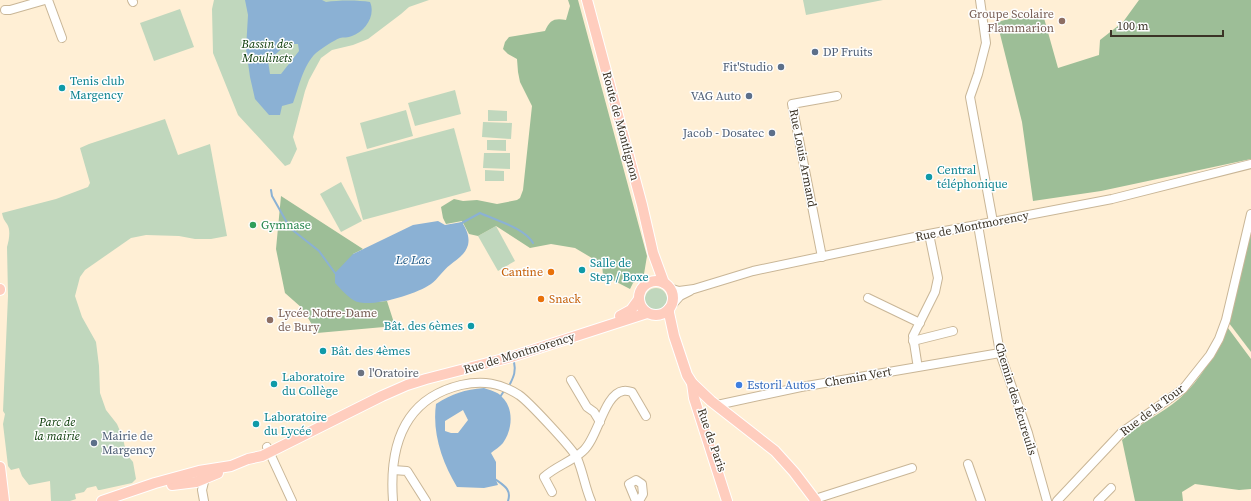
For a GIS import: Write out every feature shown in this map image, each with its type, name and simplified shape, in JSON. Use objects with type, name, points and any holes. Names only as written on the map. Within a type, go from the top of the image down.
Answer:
[{"type":"main road","name":"Route de Montlignon","points":[[588,0],[642,205],[653,253],[666,286]]},
{"type":"main road","name":"Route de Montlignon","points":[[647,284],[652,272],[653,253]]},
{"type":"main road","points":[[102,501],[115,496],[172,485],[231,466],[248,459],[255,453],[268,450],[397,383],[410,378],[532,346],[626,313],[634,307],[639,299],[641,290],[647,284],[655,281],[666,286],[672,295],[670,307],[662,314],[651,314],[641,307],[639,299]]},
{"type":"main road","name":"Rue de Paris","points":[[670,307],[669,313],[674,336],[687,375],[692,383],[703,394],[700,398],[700,405],[733,501]]},
{"type":"main road","name":"Rue de Paris","points":[[651,314],[665,324],[674,336]]},
{"type":"main road","name":"Rue de Montmorency","points":[[268,450],[391,392],[426,379],[511,358],[651,314]]},
{"type":"main road","name":"Rue de Paris","points":[[692,383],[695,403],[727,501]]},
{"type":"main road","points":[[703,394],[775,451],[794,472],[815,500]]},
{"type":"main road","points":[[0,467],[4,501]]},
{"type":"street","points":[[5,10],[10,10],[44,0]]},
{"type":"street","points":[[48,0],[62,38]]},
{"type":"street","points":[[980,0],[986,43],[970,97],[993,222]]},
{"type":"street","name":"Rue Louis Armand","points":[[822,256],[792,104],[837,96]]},
{"type":"street","name":"Rue de Montmorency","points":[[666,286],[679,291],[694,289],[753,271],[929,234],[1112,199],[1251,164]]},
{"type":"street","name":"Rue de la Tour","points":[[1058,501],[1122,432],[1183,389],[1210,354],[1219,339],[1226,320],[1251,214]]},
{"type":"street","name":"Chemin des Écureuils","points":[[978,225],[1000,353],[1028,433],[1047,501]]},
{"type":"street","points":[[917,362],[913,336],[935,292],[938,278],[929,234]]},
{"type":"street","name":"Rue de Montmorency","points":[[670,307],[680,296],[694,289]]},
{"type":"street","points":[[868,298],[920,323]]},
{"type":"street","points":[[913,341],[953,331]]},
{"type":"street","name":"Chemin Vert","points":[[717,405],[801,387],[1000,353]]},
{"type":"street","points":[[571,380],[587,407],[594,412],[600,422]]},
{"type":"street","points":[[393,501],[393,470],[395,450],[404,427],[416,409],[424,401],[447,389],[486,382],[501,385],[520,396],[538,413],[576,456],[591,501]]},
{"type":"street","points":[[552,492],[544,477],[549,472],[584,451],[600,422],[605,409],[616,394],[622,391],[632,392],[646,416]]},
{"type":"street","points":[[268,450],[292,501]]},
{"type":"street","points":[[968,464],[981,501]]},
{"type":"street","points":[[815,500],[912,468]]},
{"type":"street","points":[[393,470],[407,471],[426,501]]},
{"type":"street","points":[[196,477],[202,490],[203,501]]},
{"type":"street","points":[[196,477],[197,489],[203,501]]},
{"type":"street","points":[[1098,501],[1110,488]]},
{"type":"green space","name":"Bassin des Moulinets","points":[[214,0],[429,0],[409,7],[368,39],[353,45],[332,50],[321,58],[305,91],[293,137],[297,149],[290,164],[285,166],[238,115],[213,53],[212,9]]},
{"type":"green space","points":[[568,0],[578,0],[647,256],[644,274],[633,283],[630,289],[603,275],[602,264],[575,248],[551,244],[530,248],[496,226],[478,236],[469,234],[462,221],[446,224],[443,218],[441,207],[454,199],[463,201],[477,200],[497,204],[520,198],[523,190],[532,106],[520,82],[517,59],[503,49],[505,42],[509,37],[545,31],[551,22],[558,19],[566,20],[570,6]]},
{"type":"green space","points":[[803,0],[883,0],[806,15]]},
{"type":"green space","points":[[1139,0],[1251,0],[1251,159],[1101,191],[1033,201],[1022,122],[997,22],[1042,11],[1058,68],[1099,55],[1100,40],[1123,22]]},
{"type":"green space","points":[[180,9],[194,47],[154,61],[140,23]]},
{"type":"green space","points":[[455,90],[461,114],[415,126],[408,103]]},
{"type":"green space","points":[[406,110],[413,136],[367,149],[360,123]]},
{"type":"green space","points":[[488,110],[507,111],[507,121],[488,121]]},
{"type":"green space","name":"Parc de la mairie","points":[[165,119],[178,155],[210,144],[227,236],[211,239],[195,239],[179,236],[146,235],[131,238],[85,270],[80,277],[75,296],[82,317],[96,342],[100,393],[106,410],[117,424],[123,438],[128,456],[133,462],[136,479],[132,483],[100,490],[98,490],[96,486],[87,488],[84,492],[75,494],[76,499],[70,501],[51,501],[50,481],[29,485],[22,476],[19,468],[11,470],[8,466],[3,424],[5,414],[3,411],[8,296],[7,247],[9,232],[2,213],[56,199],[88,187],[90,183],[80,148]]},
{"type":"green space","points":[[483,122],[512,123],[511,139],[482,137]]},
{"type":"green space","points":[[454,128],[471,191],[363,220],[346,157]]},
{"type":"green space","points":[[487,140],[506,140],[506,151],[487,150]]},
{"type":"green space","points":[[484,153],[510,153],[510,169],[483,168]]},
{"type":"green space","points":[[485,170],[504,171],[504,181],[485,181]]},
{"type":"green space","points":[[341,182],[362,221],[341,232],[320,194]]},
{"type":"green space","points":[[281,196],[363,249],[353,254],[374,302],[387,301],[395,326],[317,333],[302,308],[285,293],[276,249]]},
{"type":"green space","points":[[496,226],[515,261],[498,271],[478,236]]},
{"type":"green space","points":[[1251,228],[1251,352],[1229,323]]},
{"type":"green space","points":[[652,288],[660,288],[667,295],[667,303],[660,310],[652,310],[645,303],[645,295]]},
{"type":"green space","points":[[1228,328],[1251,359],[1251,489],[1239,490],[1195,484],[1182,492],[1183,501],[1135,501],[1122,440],[1187,392],[1207,366]]},
{"type":"water","name":"Bassin des Moulinets","points":[[245,0],[322,0],[326,2],[370,2],[372,13],[365,27],[357,34],[350,37],[340,38],[316,53],[308,64],[299,83],[293,103],[282,106],[280,115],[269,115],[255,99],[246,49],[248,15]],"holes":[[[287,44],[298,44],[299,51],[281,74],[270,74],[268,61]]]},
{"type":"water","name":"Le Lac","points":[[438,221],[445,225],[462,222],[467,233],[468,245],[463,254],[447,267],[431,284],[416,292],[395,299],[365,303],[352,299],[335,283],[335,273],[353,254],[413,225]]},
{"type":"water","points":[[484,388],[496,392],[501,396],[508,406],[511,418],[509,431],[503,443],[491,453],[496,462],[496,480],[498,485],[484,488],[457,487],[447,468],[439,447],[435,426],[436,404],[448,397],[465,391]],"holes":[[[463,410],[468,420],[458,433],[445,431],[445,421]]]},
{"type":"waterway","points":[[271,190],[272,196],[290,228],[319,251],[335,273],[338,274]]},
{"type":"waterway","points":[[460,224],[480,213],[517,229],[533,243]]},
{"type":"waterway","points":[[510,384],[515,368],[514,362]]},
{"type":"waterway","points":[[500,397],[504,391]]},
{"type":"waterway","points":[[495,479],[504,485],[508,490],[508,501]]},
{"type":"place","name":"Groupe Scolaire Flammarion","points":[[1062,21]]},
{"type":"place","name":"DP Fruits","points":[[815,52]]},
{"type":"place","name":"Fit'Studio","points":[[781,67]]},
{"type":"place","name":"Tenis club Margency","points":[[62,88]]},
{"type":"place","name":"VAG Auto","points":[[749,96]]},
{"type":"place","name":"Jacob - Dosatec","points":[[772,133]]},
{"type":"place","name":"Central téléphonique","points":[[929,177]]},
{"type":"place","name":"Gymnase","points":[[253,225]]},
{"type":"place","name":"Salle de Step / Boxe","points":[[582,270]]},
{"type":"place","name":"Cantine","points":[[551,272]]},
{"type":"place","name":"Snack","points":[[541,299]]},
{"type":"place","name":"Lycée Notre-Dame de Bury","points":[[270,320]]},
{"type":"place","name":"Bât. des 6èmes","points":[[471,326]]},
{"type":"place","name":"Bât. des 4èmes","points":[[323,351]]},
{"type":"place","name":"l'Oratoire","points":[[361,373]]},
{"type":"place","name":"Laboratoire du Collège","points":[[274,384]]},
{"type":"place","name":"Estoril Autos","points":[[739,385]]},
{"type":"place","name":"Laboratoire du Lycée","points":[[256,424]]},
{"type":"place","name":"Mairie de Margency","points":[[94,443]]}]
